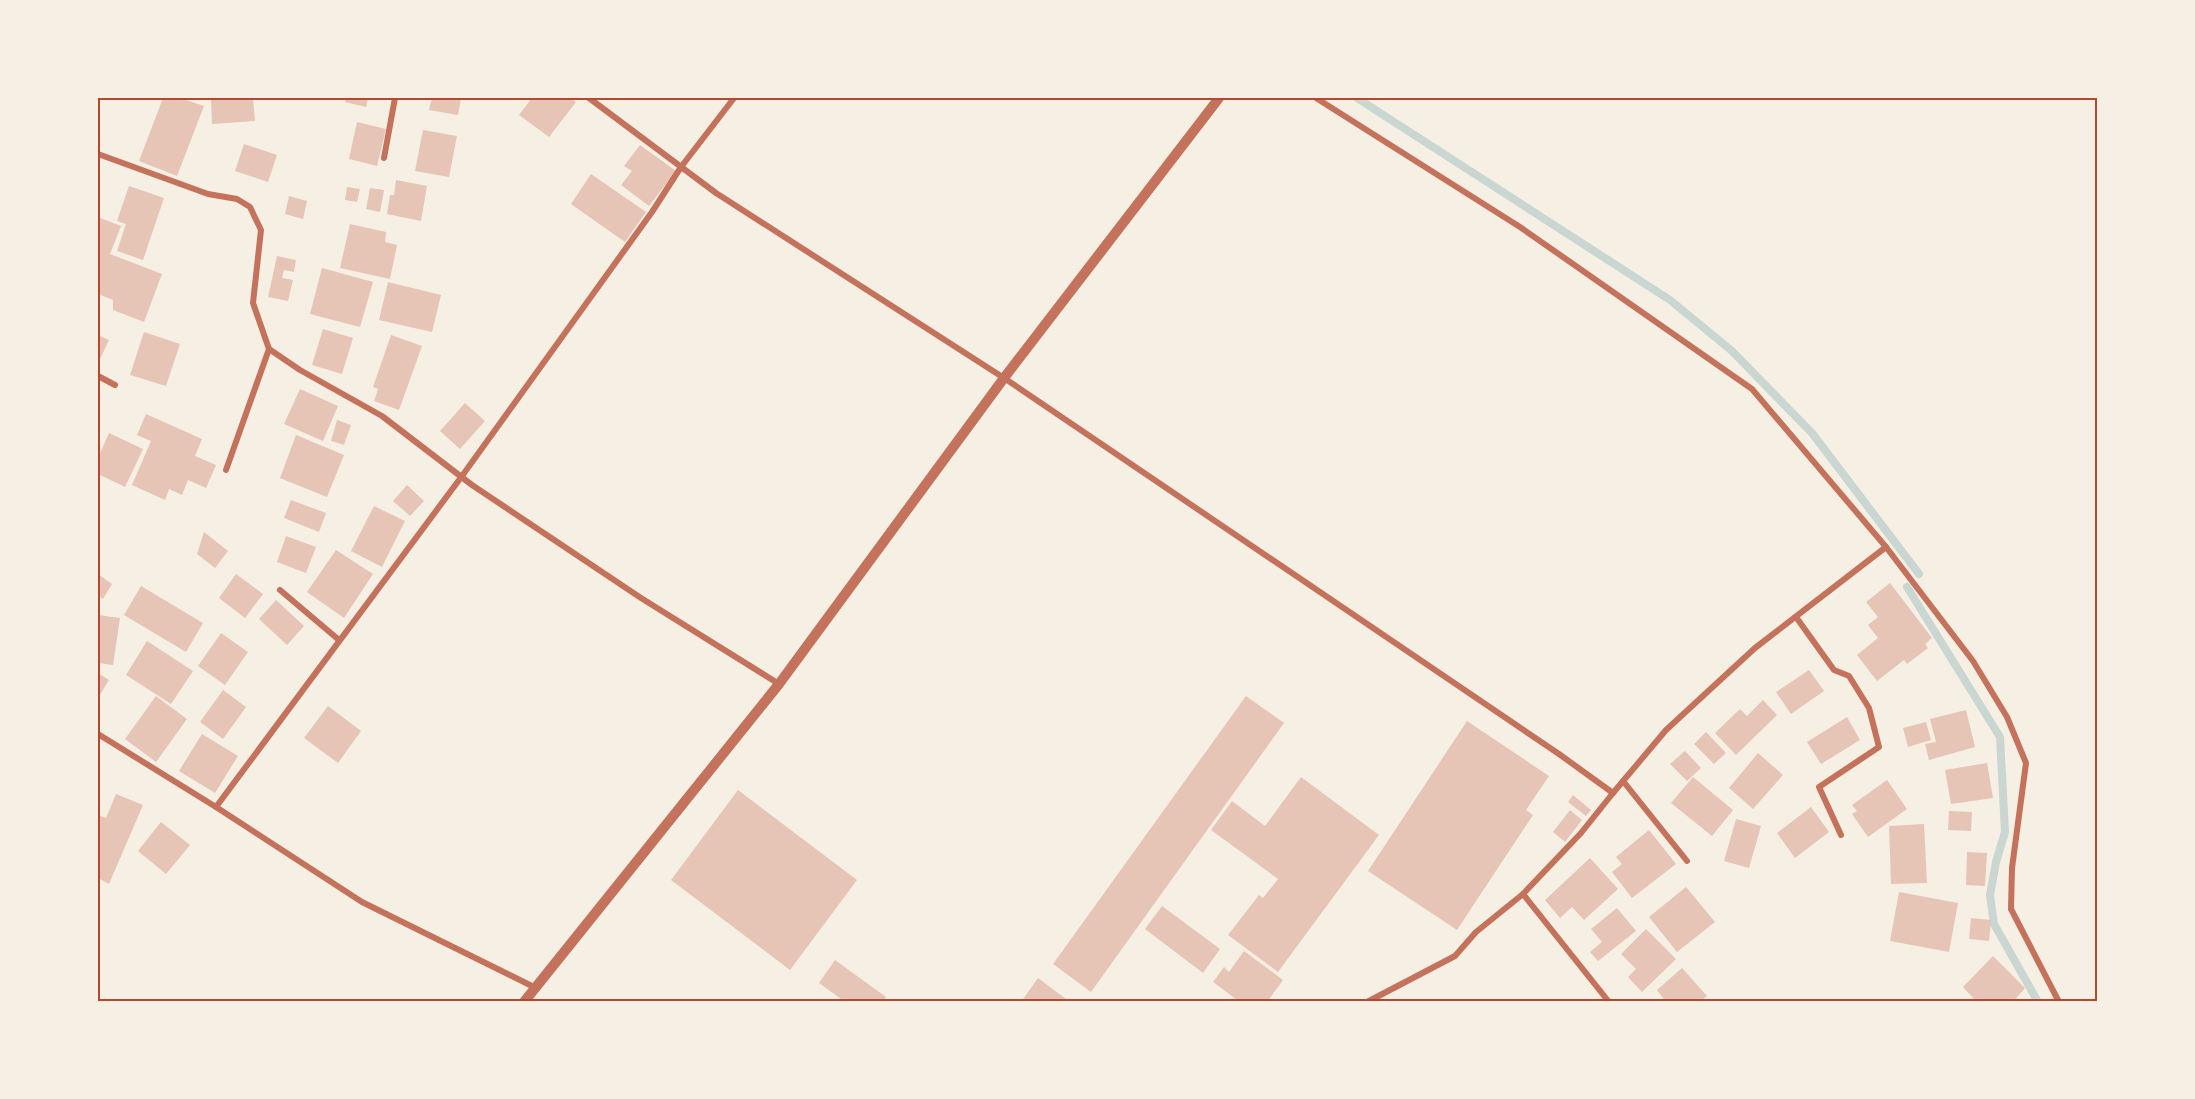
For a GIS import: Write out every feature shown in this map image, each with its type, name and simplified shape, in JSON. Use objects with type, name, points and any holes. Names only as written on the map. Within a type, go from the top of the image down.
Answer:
[{"type":"street","points":[[384,158],[395,98]]},
{"type":"street","points":[[589,98],[716,193],[1004,378],[1549,747],[1613,793]]},
{"type":"street","points":[[216,807],[462,476],[652,212],[681,167],[734,98]]},
{"type":"street","points":[[524,1002],[779,684],[1004,378],[1219,98]]},
{"type":"street","points":[[1316,98],[1520,227],[1752,389],[1886,547],[1973,661],[2007,717],[2026,763],[2012,868],[2011,909],[2059,1002]]},
{"type":"street","points":[[98,154],[208,194],[237,199],[250,207],[261,230],[253,303],[269,350],[382,416],[472,485],[641,598],[779,684]]},
{"type":"street","points":[[226,470],[269,350]]},
{"type":"street","points":[[98,376],[115,385]]},
{"type":"street","points":[[1368,1002],[1455,956],[1476,932],[1523,894],[1581,833],[1666,730],[1755,648],[1886,547]]},
{"type":"street","points":[[280,590],[339,640]]},
{"type":"street","points":[[1796,617],[1834,670],[1849,676],[1869,708],[1879,747],[1819,788],[1841,835]]},
{"type":"street","points":[[98,734],[362,902],[534,987]]},
{"type":"street","points":[[1623,781],[1687,861]]},
{"type":"street","points":[[1523,894],[1609,1002]]},
{"type":"building","points":[[163,98],[180,98],[204,106],[177,176],[139,161]]},
{"type":"building","points":[[211,98],[253,98],[255,121],[212,124]]},
{"type":"building","points":[[346,98],[368,98],[366,107],[345,102]]},
{"type":"building","points":[[432,98],[461,98],[458,115],[429,110]]},
{"type":"building","points":[[532,98],[570,98],[576,102],[549,137],[519,115]]},
{"type":"building","points":[[357,122],[386,129],[377,166],[349,159]]},
{"type":"building","points":[[423,130],[457,136],[449,177],[415,171]]},
{"type":"building","points":[[244,144],[277,155],[268,182],[235,171]]},
{"type":"building","points":[[640,145],[676,171],[649,206],[621,185],[632,171],[624,166]]},
{"type":"building","points":[[591,174],[646,212],[625,242],[571,204]]},
{"type":"building","points":[[396,180],[427,186],[421,221],[387,214],[390,195],[394,195]]},
{"type":"building","points":[[129,186],[164,198],[143,260],[117,251],[126,224],[117,221]]},
{"type":"building","points":[[347,187],[360,189],[357,202],[345,200]]},
{"type":"building","points":[[370,188],[384,190],[380,212],[366,209]]},
{"type":"building","points":[[289,196],[307,201],[303,219],[285,214]]},
{"type":"building","points":[[98,217],[121,226],[110,254],[162,274],[144,322],[113,310],[113,300],[98,294]]},
{"type":"building","points":[[350,224],[386,232],[385,242],[397,245],[390,279],[340,268]]},
{"type":"building","points":[[277,256],[296,260],[294,272],[284,270],[282,278],[293,280],[288,301],[268,297]]},
{"type":"building","points":[[322,268],[373,282],[360,327],[310,314]]},
{"type":"building","points":[[388,282],[441,295],[432,332],[379,320]]},
{"type":"building","points":[[323,329],[353,338],[342,374],[312,365]]},
{"type":"building","points":[[144,332],[180,344],[166,386],[130,375]]},
{"type":"building","points":[[98,335],[109,340],[100,359],[98,358]]},
{"type":"building","points":[[391,335],[422,346],[399,410],[374,401],[378,389],[373,387]]},
{"type":"building","points":[[300,389],[338,406],[323,441],[284,424]]},
{"type":"building","points":[[465,403],[485,421],[460,449],[440,431]]},
{"type":"building","points":[[146,414],[202,439],[195,456],[216,465],[206,488],[188,480],[182,495],[169,489],[165,500],[132,485],[151,441],[137,435]]},
{"type":"building","points":[[337,420],[351,425],[344,445],[331,441]]},
{"type":"building","points":[[109,433],[143,449],[125,487],[98,474],[98,458]]},
{"type":"building","points":[[296,435],[344,455],[327,497],[280,478]]},
{"type":"building","points":[[407,485],[424,501],[410,516],[393,501]]},
{"type":"building","points":[[291,500],[326,513],[319,532],[284,518]]},
{"type":"building","points":[[374,506],[405,521],[382,567],[351,551]]},
{"type":"building","points":[[204,532],[228,551],[215,568],[197,554]]},
{"type":"building","points":[[286,536],[316,547],[306,573],[277,562]]},
{"type":"building","points":[[336,550],[373,574],[344,618],[307,592]]},
{"type":"building","points":[[98,574],[112,584],[103,599],[98,595]]},
{"type":"building","points":[[236,574],[263,594],[245,618],[219,598]]},
{"type":"building","points":[[1890,583],[1932,638],[1925,644],[1928,648],[1907,664],[1904,660],[1877,681],[1857,655],[1878,638],[1868,625],[1878,617],[1866,602]]},
{"type":"building","points":[[141,586],[203,623],[186,652],[124,615]]},
{"type":"building","points":[[276,600],[304,626],[287,645],[259,619]]},
{"type":"building","points":[[98,615],[120,618],[113,665],[98,663]]},
{"type":"building","points":[[221,633],[248,652],[225,685],[198,666]]},
{"type":"building","points":[[147,641],[193,671],[171,704],[126,675]]},
{"type":"building","points":[[1809,670],[1824,691],[1791,714],[1776,692]]},
{"type":"building","points":[[98,673],[109,680],[98,698]]},
{"type":"building","points":[[223,690],[246,707],[223,739],[200,722]]},
{"type":"building","points":[[156,696],[187,719],[156,762],[125,739]]},
{"type":"building","points":[[1246,696],[1284,723],[1091,992],[1053,964]]},
{"type":"building","points":[[1763,700],[1777,715],[1736,755],[1715,733],[1740,709],[1747,716]]},
{"type":"building","points":[[328,706],[361,731],[338,763],[304,738]]},
{"type":"building","points":[[1966,710],[1975,747],[1929,760],[1925,744],[1936,742],[1930,719]]},
{"type":"building","points":[[1847,717],[1860,740],[1821,764],[1807,742]]},
{"type":"building","points":[[1467,721],[1549,776],[1526,810],[1533,815],[1457,930],[1368,871]]},
{"type":"building","points":[[1926,722],[1931,740],[1908,747],[1903,728]]},
{"type":"building","points":[[1706,732],[1726,753],[1714,764],[1694,744]]},
{"type":"building","points":[[202,734],[238,756],[215,793],[179,771]]},
{"type":"building","points":[[1685,751],[1701,768],[1687,781],[1670,764]]},
{"type":"building","points":[[1758,753],[1783,775],[1753,809],[1729,788]]},
{"type":"building","points":[[1987,763],[1993,798],[1951,804],[1945,770]]},
{"type":"building","points":[[1301,777],[1379,835],[1278,972],[1228,935],[1259,895],[1263,898],[1278,879],[1211,830],[1232,801],[1265,826]]},
{"type":"building","points":[[1693,777],[1733,810],[1712,836],[1671,803]]},
{"type":"building","points":[[1887,780],[1907,809],[1868,837],[1852,814],[1857,811],[1852,805]]},
{"type":"building","points":[[738,790],[857,880],[790,970],[671,880]]},
{"type":"building","points":[[116,794],[143,805],[109,884],[98,878],[98,815],[106,818]]},
{"type":"building","points":[[1573,795],[1591,810],[1586,816],[1568,802]]},
{"type":"building","points":[[1811,807],[1829,832],[1795,858],[1777,833]]},
{"type":"building","points":[[1570,810],[1582,820],[1565,842],[1553,832]]},
{"type":"building","points":[[1949,811],[1972,812],[1971,831],[1948,830]]},
{"type":"building","points":[[1736,819],[1761,826],[1749,868],[1724,861]]},
{"type":"building","points":[[161,822],[190,845],[166,874],[138,851]]},
{"type":"building","points":[[1924,824],[1927,883],[1891,884],[1889,826]]},
{"type":"building","points":[[1649,830],[1676,864],[1632,898],[1612,872],[1622,864],[1616,857]]},
{"type":"building","points":[[1967,852],[1987,853],[1985,886],[1966,885]]},
{"type":"building","points":[[1590,858],[1618,889],[1584,920],[1572,907],[1560,918],[1545,900]]},
{"type":"building","points":[[1686,887],[1715,922],[1677,952],[1649,917]]},
{"type":"building","points":[[1899,892],[1958,903],[1949,952],[1890,941]]},
{"type":"building","points":[[1162,906],[1220,949],[1203,973],[1145,929]]},
{"type":"building","points":[[1617,908],[1636,931],[1598,961],[1590,952],[1602,942],[1591,929]]},
{"type":"building","points":[[1971,918],[1991,920],[1989,941],[1969,939]]},
{"type":"building","points":[[1646,929],[1676,959],[1642,992],[1628,977],[1636,969],[1621,954]]},
{"type":"building","points":[[1244,951],[1283,980],[1267,1002],[1240,1002],[1213,982],[1224,967],[1229,972]]},
{"type":"building","points":[[1993,956],[2025,988],[2013,1002],[1977,1002],[1963,987]]},
{"type":"building","points":[[835,960],[886,997],[883,1002],[845,1002],[819,983]]},
{"type":"building","points":[[1682,968],[1707,996],[1700,1002],[1666,1002],[1657,990]]},
{"type":"building","points":[[1038,978],[1070,1002],[1021,1002]]},
{"type":"waterway","points":[[1357,98],[1670,300],[1732,351],[1812,433],[1919,574]]},
{"type":"waterway","points":[[1907,587],[2000,737],[2005,832],[1996,862],[1990,895],[1994,924],[2038,1002]]}]
